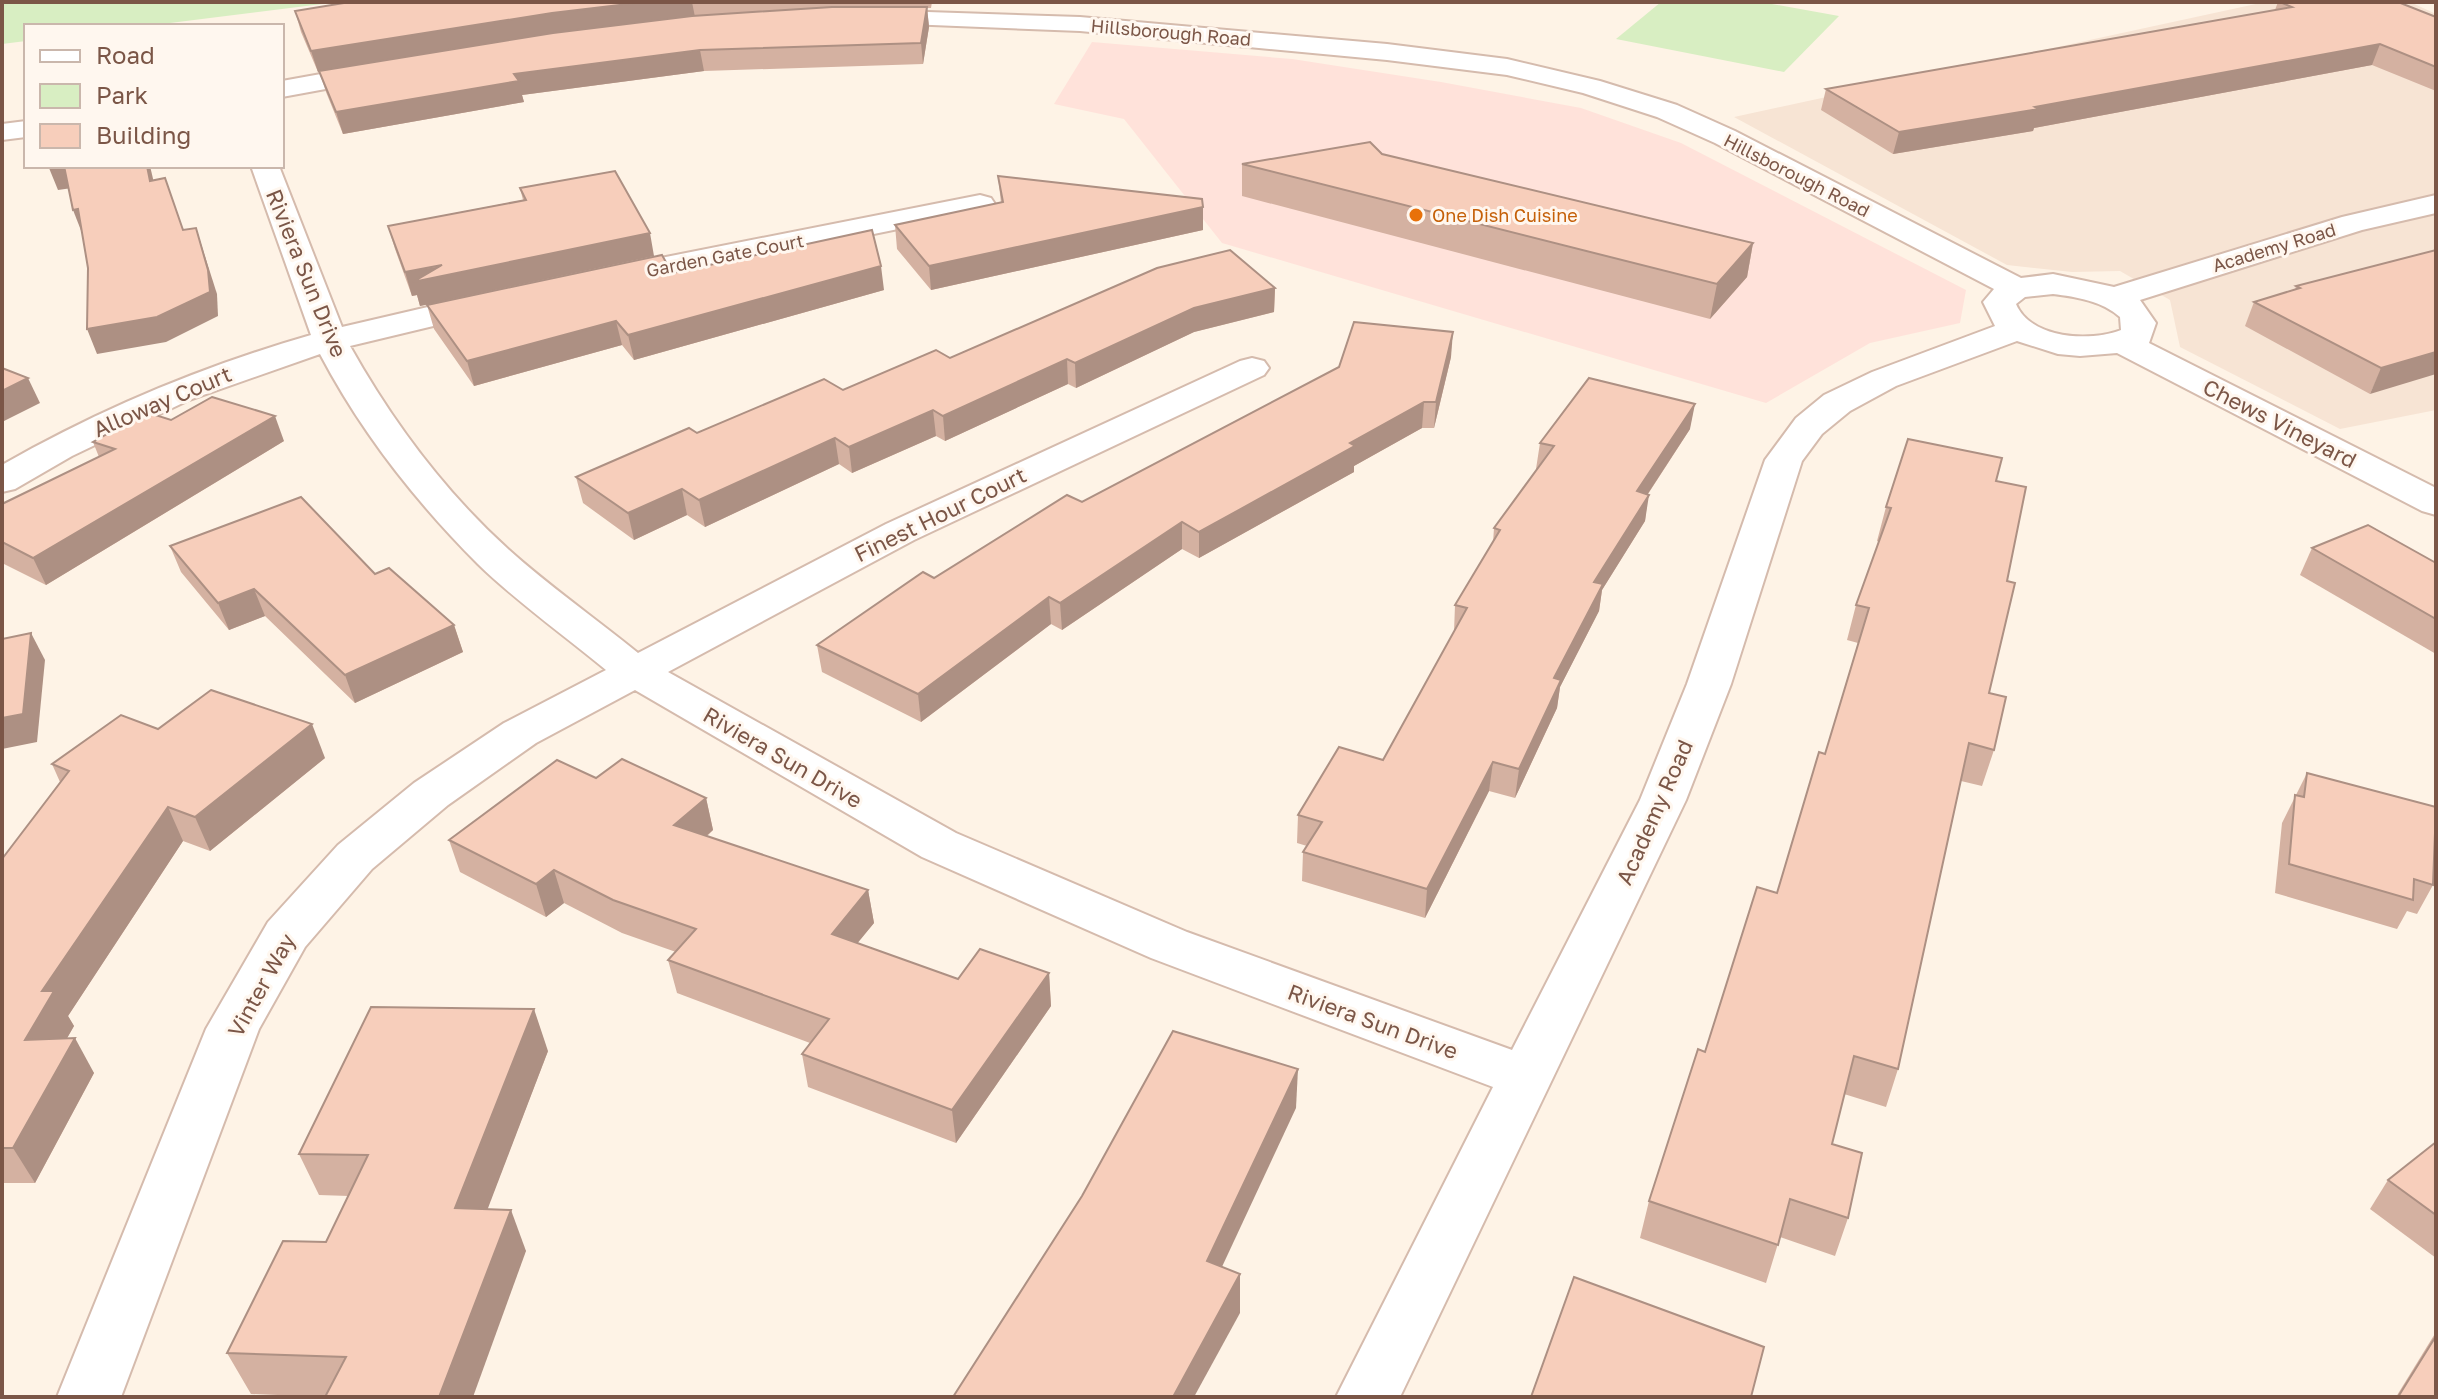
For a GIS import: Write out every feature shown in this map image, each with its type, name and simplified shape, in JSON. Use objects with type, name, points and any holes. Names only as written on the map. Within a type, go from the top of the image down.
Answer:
[{"type":"street","points":[[1080,24],[1100,2]]},
{"type":"street","name":"Hillsborough Road","points":[[847,17],[1080,24],[1450,58],[1507,67],[1591,87],[1667,111],[1725,137],[2018,309],[2061,344],[2084,347],[2124,343]]},
{"type":"street","points":[[284,89],[404,67]]},
{"type":"street","points":[[2,132],[24,129]]},
{"type":"street","name":"Riviera Sun Drive","points":[[266,168],[330,340],[359,394],[419,478],[494,557],[634,671],[939,845],[1169,945],[1527,1077]]},
{"type":"street","name":"Garden Gate Court","points":[[575,285],[980,204]]},
{"type":"street","name":"Academy Road","points":[[2114,298],[2353,223],[2436,204]]},
{"type":"street","points":[[2018,309],[2032,285],[2074,286],[2114,298],[2139,318],[2141,328],[2137,336],[2124,343]]},
{"type":"street","points":[[330,340],[513,297]]},
{"type":"street","name":"Academy Road","points":[[1368,1397],[1663,800],[1709,684],[1784,460],[1809,426],[1837,403],[2018,309]]},
{"type":"street","name":"Alloway Court","points":[[2,481],[101,424],[166,395],[247,364],[330,340]]},
{"type":"street","name":"Chews Vineyard","points":[[2124,343],[2436,503]]},
{"type":"street","name":"Finest Hour Court","points":[[634,671],[900,532],[1252,368]]},
{"type":"street","name":"Vinter Way","points":[[89,1397],[233,1029],[286,935],[355,857],[431,794],[520,733],[634,671]]},
{"type":"shaded area","points":[[2265,2],[2410,2],[2436,14],[2436,410],[2340,429],[2180,347],[2170,300],[2120,271],[2072,272],[2007,265],[1734,117]]},
{"type":"shaded area","points":[[1092,42],[1292,59],[1581,108],[1681,143],[1966,290],[1960,323],[1870,343],[1766,403],[1222,243],[1124,119],[1054,104]]},
{"type":"green space","points":[[2,2],[338,2],[162,24],[24,24],[24,41],[2,44]]},
{"type":"green space","points":[[1661,2],[1761,2],[1839,16],[1784,72],[1616,39]]},
{"type":"building","points":[[350,2],[645,2],[552,13],[311,51],[295,11]]},
{"type":"building","points":[[2280,2],[2398,2],[2436,17],[2436,67],[2380,44],[2035,107],[2039,109],[1899,132],[1826,89],[2292,7]]},
{"type":"building","points":[[832,7],[927,7],[921,43],[700,50],[514,74],[519,81],[336,112],[319,71],[553,33],[692,16]]},
{"type":"building","points":[[1370,142],[1382,154],[1753,243],[1717,284],[1242,164]]},
{"type":"building","points":[[64,168],[147,168],[150,181],[165,178],[183,230],[196,228],[208,270],[210,292],[157,317],[87,329],[88,268],[78,209],[73,210]]},
{"type":"building","points":[[615,171],[650,233],[413,282],[442,265],[405,272],[388,226],[526,200],[520,188]]},
{"type":"building","points":[[998,176],[1202,199],[1203,207],[929,266],[895,225],[1003,202]]},
{"type":"building","points":[[872,230],[881,266],[628,335],[616,321],[467,361],[427,305],[662,255],[672,273]]},
{"type":"building","points":[[1230,250],[1275,288],[1194,308],[1075,363],[1067,359],[943,416],[933,410],[849,447],[835,438],[699,500],[682,489],[628,513],[576,477],[689,428],[697,433],[824,379],[843,390],[936,350],[950,358],[1157,268]]},
{"type":"building","points":[[2436,250],[2436,352],[2381,368],[2254,302],[2300,288],[2296,286]]},
{"type":"building","points":[[1354,322],[1453,332],[1436,402],[1424,402],[1350,443],[1355,446],[1199,532],[1182,522],[1060,603],[1049,597],[918,694],[817,645],[923,572],[934,578],[1067,495],[1082,502],[1339,367]]},
{"type":"building","points":[[2,368],[28,378],[2,391]]},
{"type":"building","points":[[1589,378],[1695,404],[1637,491],[1649,495],[1594,582],[1603,584],[1554,678],[1561,680],[1519,769],[1493,762],[1427,889],[1303,852],[1322,822],[1298,815],[1339,747],[1383,760],[1467,608],[1455,605],[1500,530],[1494,528],[1554,446],[1540,443]]},
{"type":"building","points":[[212,397],[275,416],[33,558],[2,542],[2,504],[115,449],[93,442],[146,412],[171,420]]},
{"type":"building","points":[[1908,439],[2002,458],[1996,481],[2026,487],[2007,581],[2015,583],[1989,693],[2006,697],[1994,750],[1969,743],[1898,1069],[1854,1056],[1832,1144],[1862,1153],[1848,1218],[1790,1199],[1778,1245],[1649,1201],[1698,1049],[1705,1052],[1757,887],[1777,893],[1819,752],[1825,754],[1869,608],[1856,605],[1891,508],[1886,507]]},
{"type":"building","points":[[301,497],[375,574],[389,568],[454,625],[345,675],[254,589],[218,603],[170,546]]},
{"type":"building","points":[[2368,525],[2436,563],[2436,619],[2312,548]]},
{"type":"building","points":[[31,633],[23,714],[2,718],[2,639]]},
{"type":"building","points":[[211,690],[312,724],[195,817],[168,807],[42,991],[54,991],[25,1040],[75,1038],[13,1148],[2,1148],[2,859],[69,771],[52,764],[121,715],[158,729]]},
{"type":"building","points":[[622,759],[706,798],[674,825],[868,890],[832,934],[958,979],[980,949],[1049,973],[952,1110],[802,1054],[829,1019],[668,960],[696,929],[613,900],[554,870],[536,884],[449,840],[557,760],[596,778]]},
{"type":"building","points":[[2307,773],[2436,807],[2433,885],[2414,879],[2413,900],[2289,864],[2295,795],[2304,797]]},
{"type":"building","points":[[371,1007],[534,1009],[455,1208],[511,1210],[439,1397],[325,1397],[346,1357],[227,1353],[283,1241],[326,1242],[368,1155],[299,1154]]},
{"type":"building","points":[[1173,1031],[1298,1069],[1207,1261],[1240,1274],[1173,1397],[953,1397],[1082,1196]]},
{"type":"building","points":[[2436,1142],[2436,1215],[2388,1180]]},
{"type":"building","points":[[1574,1277],[1764,1347],[1751,1397],[1531,1397]]},
{"type":"building","points":[[2436,1336],[2436,1397],[2398,1397]]},
{"type":"place","name":"One Dish Cuisine","points":[[1416,215]]}]
